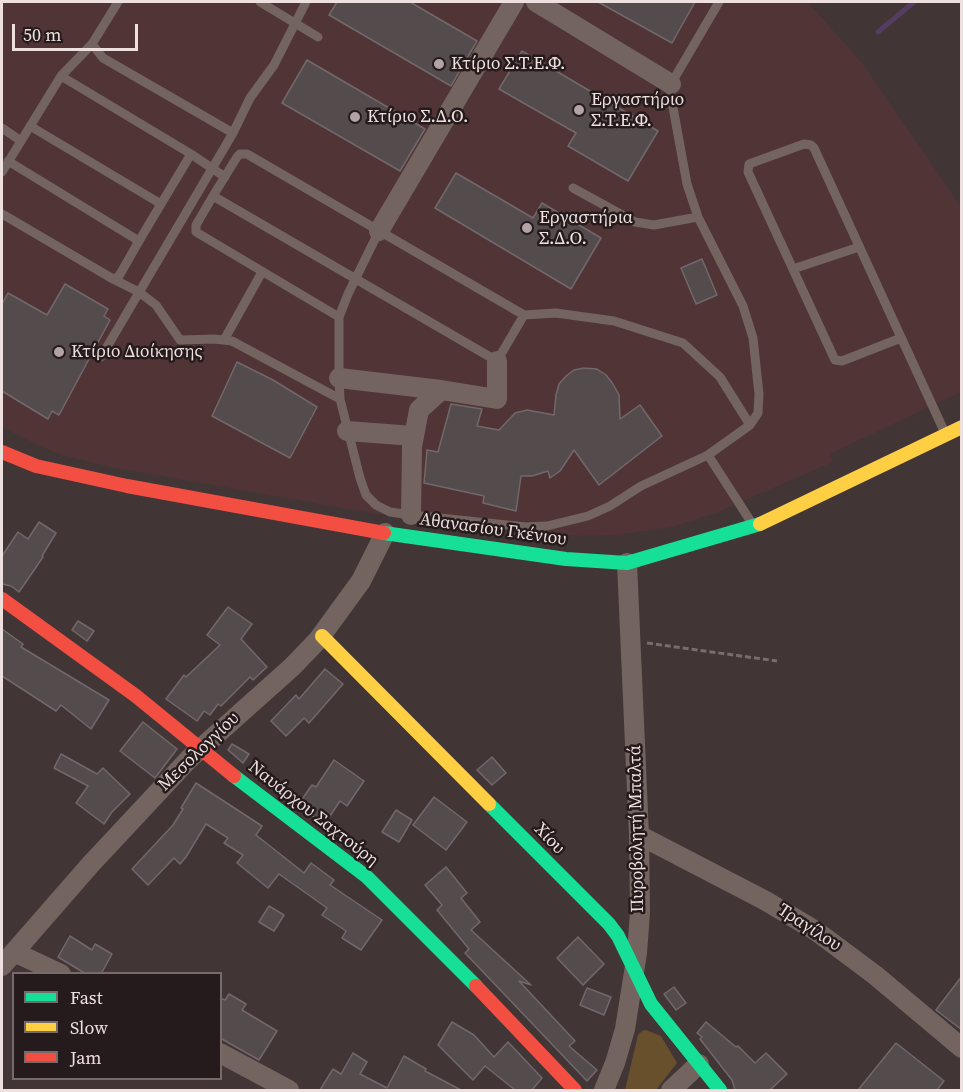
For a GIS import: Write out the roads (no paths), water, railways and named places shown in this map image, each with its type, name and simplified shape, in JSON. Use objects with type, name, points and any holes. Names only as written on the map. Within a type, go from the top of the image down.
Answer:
[{"type":"street","points":[[378,231],[514,2]]},
{"type":"street","points":[[536,2],[671,84]]},
{"type":"street","points":[[339,378],[497,399],[497,361]]},
{"type":"street","points":[[411,515],[412,447],[419,410],[441,390]]},
{"type":"street","name":"Αθανασίου Γκένιου","points":[[2,452],[36,466],[127,486],[385,533],[566,559],[627,563],[754,527],[962,427]]},
{"type":"street","points":[[347,430],[414,436]]},
{"type":"street","name":"Μεσολογγίου","points":[[8,959],[138,812],[201,747],[292,667],[322,636],[361,581],[385,533]]},
{"type":"street","name":"Πυροβολητή Μπαλτά","points":[[604,1090],[619,1050],[634,972],[640,912],[639,835],[627,563]]},
{"type":"street","name":"Ναυάρχου Σαχτούρη","points":[[2,599],[136,696],[259,796],[360,872],[385,894],[575,1090]]},
{"type":"street","name":"Χίου","points":[[322,636],[595,910],[618,936],[651,1004],[720,1090]]},
{"type":"street","name":"Τραγίλου","points":[[639,835],[766,901],[816,931],[875,975],[962,1048]]},
{"type":"street","points":[[8,959],[54,972]]},
{"type":"street","points":[[222,1054],[289,1090]]},
{"type":"street","points":[[671,1090],[699,1064]]},
{"type":"lane","points":[[2,172],[61,76],[92,44],[118,2]]},
{"type":"lane","points":[[260,2],[318,37]]},
{"type":"lane","points":[[100,357],[233,133],[250,98],[274,65],[306,2]]},
{"type":"lane","points":[[378,231],[339,317],[340,399],[366,495],[376,505],[390,512],[411,515],[526,527],[547,526],[588,516],[610,506],[641,486],[708,455],[750,425],[758,413],[759,394],[753,338],[743,306],[699,217],[685,173],[673,111],[671,84],[719,2]]},
{"type":"lane","points":[[92,44],[103,58],[233,133]]},
{"type":"lane","points":[[61,76],[225,177]]},
{"type":"lane","points":[[30,126],[161,204]]},
{"type":"lane","points":[[2,129],[21,141]]},
{"type":"lane","points":[[901,338],[842,361],[835,360],[748,168],[753,162],[804,144],[812,145],[814,148],[946,436]]},
{"type":"lane","points":[[339,317],[196,232],[196,225],[213,196],[237,157],[243,153],[524,315],[556,313],[614,321],[683,343],[720,377],[750,425]]},
{"type":"lane","points":[[112,279],[119,276],[191,154]]},
{"type":"lane","points":[[8,162],[139,241]]},
{"type":"lane","points":[[573,189],[635,222],[654,225],[699,217]]},
{"type":"lane","points":[[213,196],[497,361],[524,315]]},
{"type":"lane","points":[[2,214],[112,279],[139,292],[156,305],[180,340],[232,341],[340,399]]},
{"type":"lane","points":[[792,269],[859,248]]},
{"type":"lane","points":[[224,340],[262,272]]},
{"type":"lane","points":[[708,455],[754,527]]},
{"type":"waterway","points":[[878,32],[914,2]]},
{"type":"place","name":"Κτίριο Σ.Τ.Ε.Φ.","points":[[439,64]]},
{"type":"place","name":"Εργαστήριο Σ.Τ.Ε.Φ.","points":[[579,110]]},
{"type":"place","name":"Κτίριο Σ.Δ.Ο.","points":[[355,117]]},
{"type":"place","name":"Εργαστήρια Σ.Δ.Ο.","points":[[527,228]]},
{"type":"place","name":"Κτίριο Διοίκησης","points":[[59,352]]}]
